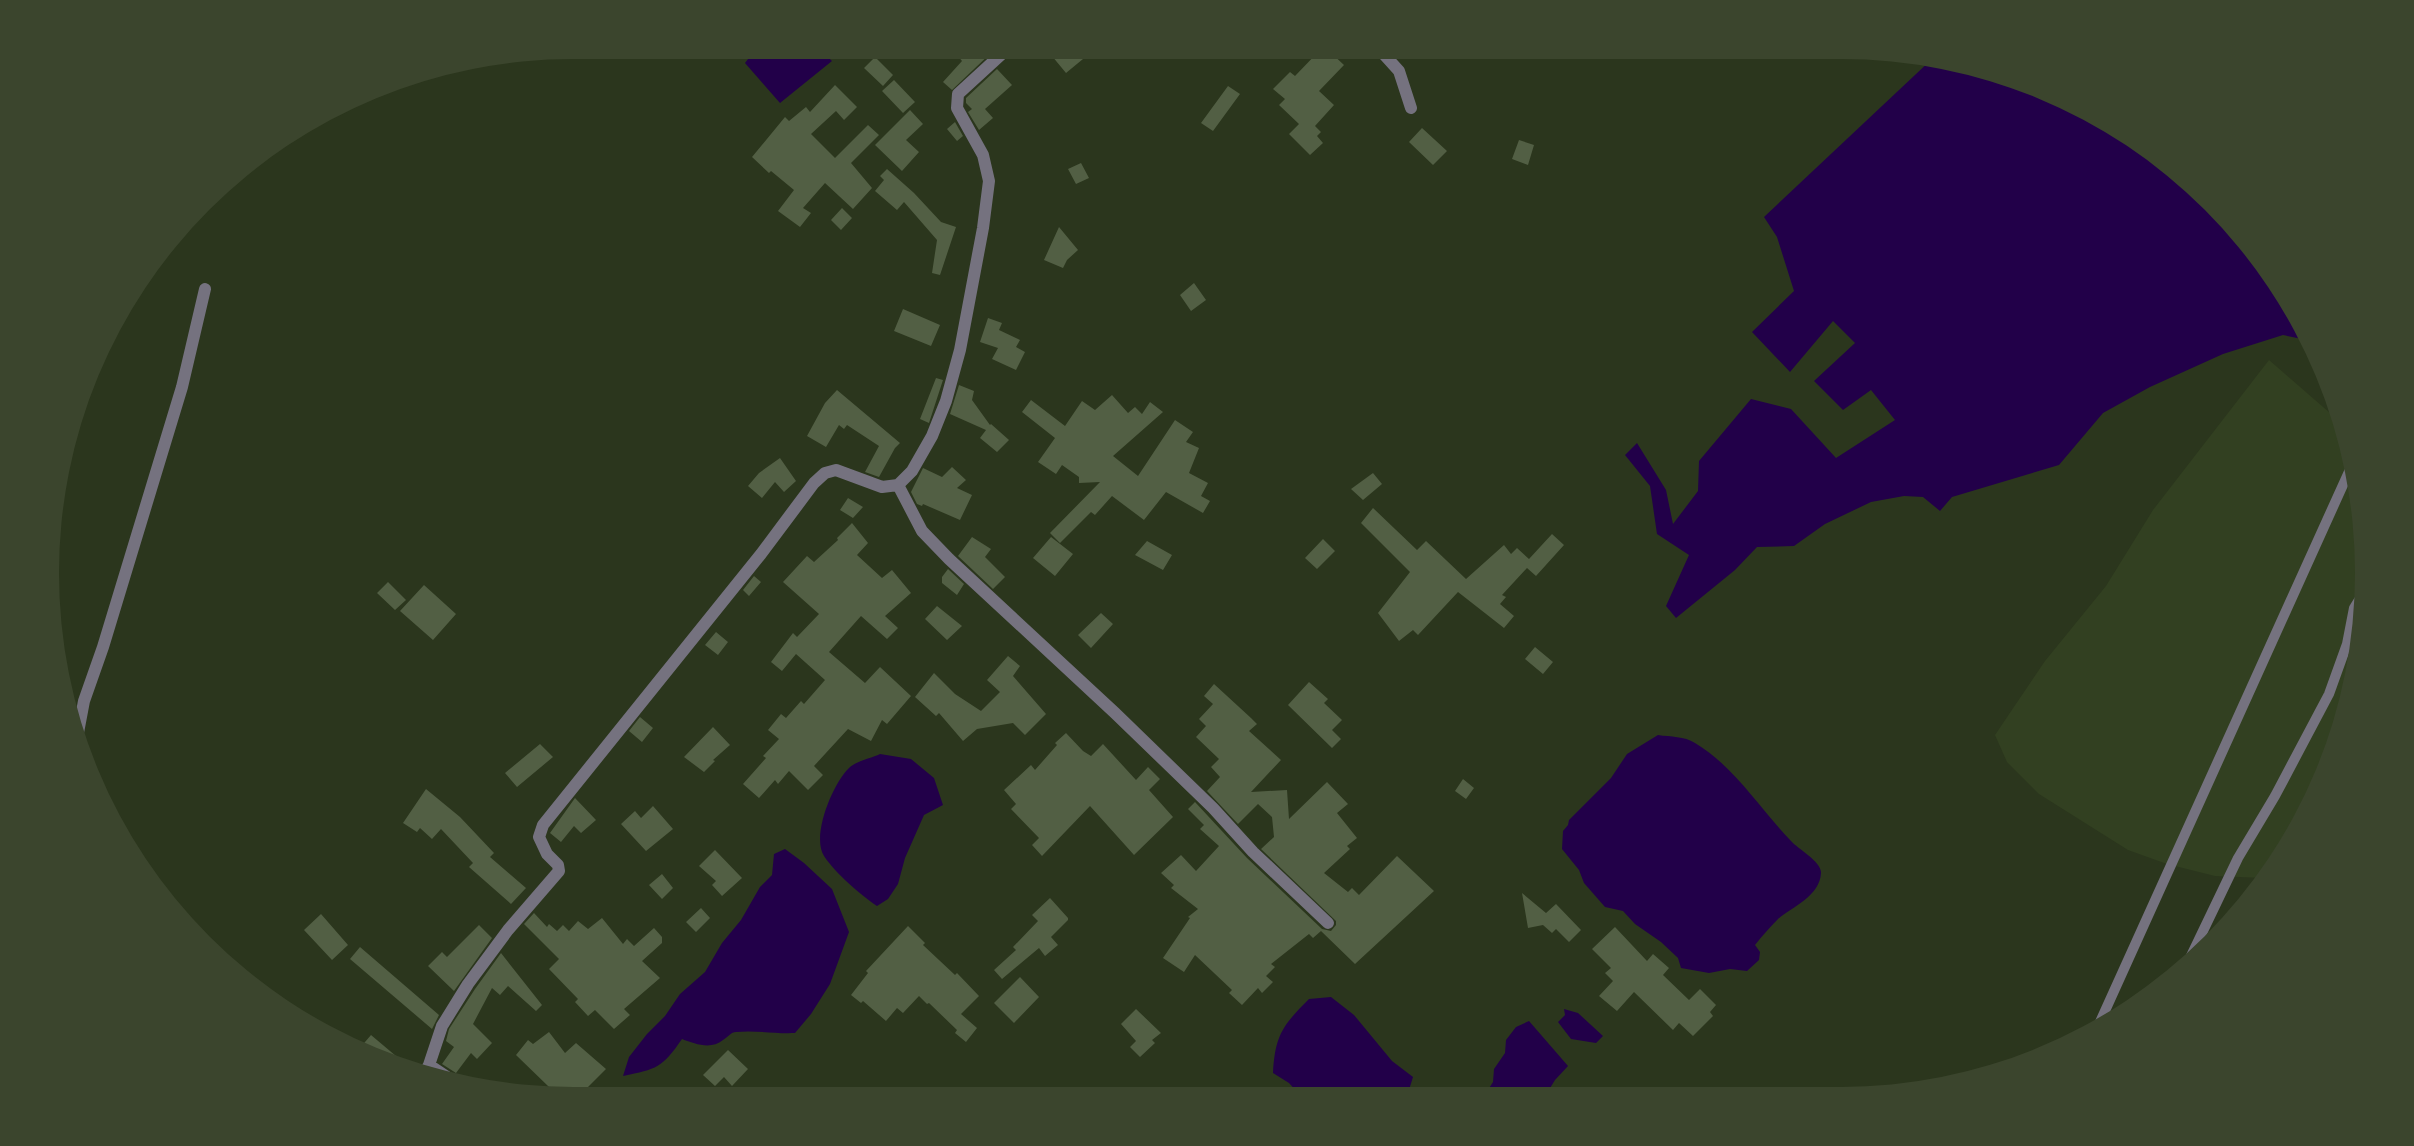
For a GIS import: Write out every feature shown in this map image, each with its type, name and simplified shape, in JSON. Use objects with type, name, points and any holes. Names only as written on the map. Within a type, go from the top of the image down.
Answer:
[{"type":"street","points":[[428,1066],[442,1026],[468,984],[508,930],[559,872],[558,866],[547,854],[539,837],[543,825],[761,554],[814,483],[825,473],[836,470],[882,487],[898,485],[912,471],[932,436],[946,401],[960,350],[983,228],[989,182],[983,155],[957,108],[958,94],[996,59]]},
{"type":"street","points":[[1389,59],[1399,70],[1411,108]]},
{"type":"street","points":[[80,720],[84,701],[103,646],[182,387],[205,289]]},
{"type":"street","points":[[898,485],[922,531],[949,559],[1116,713],[1213,808],[1253,852],[1328,923]]},
{"type":"lane","points":[[2103,1015],[2346,478]]},
{"type":"lane","points":[[2196,945],[2238,858],[2275,796],[2329,694],[2347,644],[2354,609]]},
{"type":"shaded area","points":[[748,59],[830,59],[832,61],[780,103],[745,63]]},
{"type":"shaded area","points":[[1925,66],[1974,76],[2038,98],[2098,128],[2127,145],[2180,186],[2205,209],[2249,260],[2269,287],[2298,338],[2283,335],[2223,354],[2150,387],[2103,413],[2059,465],[1952,497],[1940,511],[1923,497],[1904,496],[1871,502],[1825,524],[1794,546],[1757,547],[1735,570],[1676,618],[1666,606],[1689,555],[1657,534],[1650,486],[1625,455],[1637,443],[1666,490],[1673,524],[1698,491],[1699,461],[1751,399],[1791,409],[1836,458],[1895,420],[1871,390],[1843,410],[1814,381],[1855,343],[1833,321],[1790,372],[1752,332],[1794,291],[1777,237],[1764,217]]},
{"type":"shaded area","points":[[2269,360],[2329,413],[2338,440],[2351,506],[2355,573],[2351,640],[2338,706],[2316,770],[2286,830],[2255,878],[2215,876],[2167,864],[2128,850],[2039,794],[2007,762],[1995,735],[2045,661],[2106,586],[2153,510]]},
{"type":"shaded area","points":[[1658,735],[1686,739],[1709,753],[1734,776],[1791,841],[1814,860],[1820,869],[1819,881],[1811,894],[1778,919],[1755,945],[1760,952],[1759,960],[1747,971],[1730,969],[1709,973],[1681,968],[1678,958],[1661,942],[1635,924],[1623,911],[1605,907],[1584,883],[1579,870],[1562,849],[1563,831],[1568,825],[1569,820],[1611,778],[1627,754]]},
{"type":"shaded area","points":[[880,754],[911,759],[934,778],[943,805],[924,815],[905,858],[898,884],[888,899],[877,906],[863,896],[829,863],[821,847],[820,836],[826,810],[843,775],[856,763]]},
{"type":"shaded area","points":[[785,849],[804,863],[832,889],[849,932],[830,984],[811,1014],[795,1033],[734,1032],[713,1045],[698,1044],[682,1039],[664,1062],[658,1066],[623,1076],[629,1057],[647,1034],[665,1016],[680,994],[705,972],[722,943],[741,920],[760,887],[772,875],[774,854]]},
{"type":"shaded area","points":[[1331,997],[1354,1015],[1392,1061],[1413,1077],[1410,1087],[1293,1087],[1273,1073],[1278,1040],[1293,1016],[1309,999]]},
{"type":"shaded area","points":[[1564,1009],[1578,1013],[1603,1036],[1596,1043],[1571,1039],[1558,1022],[1565,1015]]},
{"type":"shaded area","points":[[1529,1021],[1568,1066],[1551,1087],[1490,1087],[1493,1082],[1494,1069],[1505,1053],[1506,1040],[1516,1027]]},
{"type":"building","points":[[873,59],[877,59],[893,75],[883,86],[864,68]]},
{"type":"building","points":[[960,59],[985,59],[952,90],[943,82],[962,61]]},
{"type":"building","points":[[1054,59],[1083,59],[1066,73]]},
{"type":"building","points":[[1311,59],[1338,59],[1344,65],[1319,91],[1334,105],[1315,126],[1321,132],[1317,136],[1323,143],[1310,155],[1289,134],[1299,124],[1279,105],[1285,99],[1273,89],[1290,72],[1295,76]]},
{"type":"building","points":[[997,69],[1012,85],[985,109],[993,118],[979,130],[968,112],[972,109],[966,103],[966,98]]},
{"type":"building","points":[[894,80],[915,102],[903,113],[882,91]]},
{"type":"building","points":[[835,85],[857,107],[844,120],[836,111],[811,134],[835,158],[868,125],[879,135],[851,163],[872,188],[853,209],[825,183],[803,208],[811,213],[800,227],[778,211],[794,190],[771,171],[769,173],[752,157],[785,117],[789,121],[806,107],[810,112]]},
{"type":"building","points":[[1228,86],[1240,94],[1213,131],[1201,123]]},
{"type":"building","points":[[910,110],[923,124],[906,140],[919,152],[902,171],[875,145]]},
{"type":"building","points":[[955,122],[963,136],[957,141],[947,129]]},
{"type":"building","points":[[1422,128],[1447,151],[1433,165],[1409,142]]},
{"type":"building","points":[[1519,140],[1534,145],[1528,165],[1512,159]]},
{"type":"building","points":[[1081,163],[1089,178],[1076,184],[1068,169]]},
{"type":"building","points":[[887,169],[914,193],[941,222],[956,227],[940,275],[932,273],[937,240],[904,202],[897,210],[875,191],[884,180],[880,176]]},
{"type":"building","points":[[842,208],[852,218],[841,230],[831,220]]},
{"type":"building","points":[[1059,227],[1078,250],[1067,260],[1063,268],[1044,260]]},
{"type":"building","points":[[1194,283],[1206,300],[1191,311],[1180,295]]},
{"type":"building","points":[[903,309],[940,325],[931,346],[894,331]]},
{"type":"building","points":[[988,318],[1002,323],[999,330],[1020,340],[1016,347],[1025,352],[1016,370],[992,359],[998,348],[980,342]]},
{"type":"building","points":[[936,378],[943,380],[929,423],[920,419]]},
{"type":"building","points":[[959,385],[974,391],[972,400],[990,425],[1009,440],[997,452],[980,438],[986,430],[950,414]]},
{"type":"building","points":[[837,390],[900,443],[895,448],[879,477],[865,472],[879,446],[847,425],[844,429],[839,425],[826,447],[807,436],[825,403]]},
{"type":"building","points":[[1112,395],[1128,413],[1135,407],[1142,414],[1150,402],[1163,412],[1113,456],[1138,476],[1175,420],[1193,432],[1186,442],[1199,448],[1189,473],[1208,483],[1201,496],[1210,501],[1203,513],[1166,492],[1144,520],[1112,496],[1095,515],[1091,512],[1060,543],[1050,533],[1100,482],[1079,483],[1079,477],[1062,465],[1056,474],[1038,462],[1055,438],[1022,412],[1031,400],[1065,426],[1082,401],[1095,410]]},
{"type":"building","points":[[780,458],[796,481],[784,492],[775,482],[762,498],[748,486],[759,473]]},
{"type":"building","points":[[952,467],[966,480],[957,488],[972,495],[960,520],[923,504],[922,506],[917,504],[911,492],[923,468],[942,477]]},
{"type":"building","points":[[1373,473],[1382,484],[1363,500],[1351,489]]},
{"type":"building","points":[[848,498],[863,507],[853,518],[840,510]]},
{"type":"building","points":[[1373,508],[1417,550],[1426,541],[1466,579],[1504,545],[1511,554],[1517,548],[1529,559],[1552,534],[1564,545],[1536,576],[1527,568],[1502,595],[1506,597],[1500,604],[1514,616],[1504,628],[1458,592],[1418,635],[1413,630],[1399,641],[1378,613],[1410,572],[1361,523]]},
{"type":"building","points":[[852,523],[868,543],[857,555],[882,578],[892,570],[911,593],[885,616],[898,628],[887,639],[861,616],[829,652],[865,683],[880,667],[911,696],[887,724],[882,720],[871,741],[848,729],[814,766],[823,775],[808,790],[789,771],[778,784],[775,780],[759,798],[743,784],[766,758],[763,756],[779,739],[768,730],[781,714],[786,718],[801,701],[804,704],[825,680],[796,654],[782,671],[771,662],[793,633],[797,637],[819,614],[783,582],[807,556],[814,562],[838,540],[837,538]]},
{"type":"building","points":[[972,537],[991,549],[985,557],[1005,577],[993,589],[958,556]]},
{"type":"building","points":[[1051,537],[1073,554],[1055,576],[1033,558]]},
{"type":"building","points":[[1323,539],[1335,551],[1317,569],[1305,558]]},
{"type":"building","points":[[1147,541],[1172,555],[1163,570],[1135,555]]},
{"type":"building","points":[[948,569],[964,584],[957,595],[942,583],[942,577]]},
{"type":"building","points":[[754,576],[761,582],[749,596],[743,590]]},
{"type":"building","points":[[388,582],[406,600],[395,610],[377,593]]},
{"type":"building","points":[[424,585],[456,614],[433,640],[400,611]]},
{"type":"building","points":[[937,606],[962,626],[947,640],[925,619]]},
{"type":"building","points":[[1101,613],[1113,624],[1091,648],[1078,635]]},
{"type":"building","points":[[716,632],[728,642],[718,655],[705,645]]},
{"type":"building","points":[[1535,647],[1553,662],[1543,674],[1525,659]]},
{"type":"building","points":[[1008,656],[1020,666],[1013,676],[1046,714],[1025,735],[1013,723],[977,729],[963,741],[939,713],[936,716],[915,697],[934,673],[955,694],[981,711],[1000,692],[987,680]]},
{"type":"building","points":[[1309,682],[1328,699],[1324,703],[1342,720],[1332,730],[1341,739],[1332,748],[1288,705]]},
{"type":"building","points":[[1214,684],[1257,724],[1249,731],[1281,760],[1251,792],[1287,790],[1289,819],[1327,782],[1348,804],[1337,813],[1357,838],[1347,846],[1350,849],[1324,873],[1348,892],[1352,888],[1359,895],[1397,856],[1434,891],[1355,964],[1321,931],[1313,938],[1309,934],[1271,964],[1275,967],[1266,976],[1273,982],[1262,993],[1258,988],[1242,1005],[1229,993],[1232,990],[1195,955],[1184,972],[1163,958],[1190,918],[1188,917],[1198,909],[1171,888],[1174,885],[1161,873],[1181,855],[1196,871],[1219,846],[1200,829],[1204,825],[1188,809],[1195,802],[1247,858],[1322,929],[1331,931],[1336,925],[1336,921],[1261,849],[1274,837],[1272,817],[1258,804],[1238,824],[1207,791],[1220,777],[1211,767],[1219,759],[1196,737],[1206,726],[1199,719],[1213,704],[1204,696]]},
{"type":"building","points":[[640,717],[653,728],[642,742],[629,731]]},
{"type":"building","points":[[713,727],[730,745],[713,760],[715,761],[704,772],[684,757]]},
{"type":"building","points":[[1066,733],[1083,751],[1091,756],[1103,744],[1136,780],[1148,767],[1160,779],[1149,790],[1173,817],[1134,855],[1090,806],[1042,856],[1032,845],[1039,838],[1011,809],[1016,804],[1004,790],[1031,765],[1035,770],[1057,745],[1055,743]]},
{"type":"building","points":[[540,744],[553,757],[517,787],[505,773]]},
{"type":"building","points":[[1463,779],[1474,788],[1466,799],[1455,791]]},
{"type":"building","points":[[426,789],[460,817],[494,853],[490,857],[526,888],[511,904],[469,867],[473,863],[441,829],[432,839],[420,828],[417,832],[403,823]]},
{"type":"building","points":[[575,798],[596,820],[581,833],[574,826],[561,842],[550,833]]},
{"type":"building","points":[[653,806],[673,829],[646,851],[621,824],[635,811],[641,818]]},
{"type":"building","points":[[715,850],[742,878],[722,896],[712,885],[716,881],[699,866]]},
{"type":"building","points":[[662,874],[673,888],[662,899],[649,885]]},
{"type":"building","points":[[1522,893],[1546,913],[1556,904],[1581,930],[1569,942],[1556,929],[1552,933],[1543,925],[1528,928]]},
{"type":"building","points":[[1050,898],[1068,918],[1051,937],[1058,945],[1045,956],[1039,948],[1002,979],[994,970],[1016,950],[1013,947],[1038,921],[1032,915]]},
{"type":"building","points":[[701,908],[710,918],[696,932],[686,922]]},
{"type":"building","points":[[534,913],[547,927],[549,924],[557,931],[563,925],[569,931],[578,921],[588,929],[602,918],[623,944],[627,939],[634,946],[654,928],[662,937],[662,943],[642,961],[660,978],[624,1009],[630,1015],[614,1029],[595,1010],[588,1016],[575,1002],[578,999],[549,969],[559,959],[524,924]]},
{"type":"building","points":[[321,914],[348,945],[332,960],[304,930]]},
{"type":"building","points":[[479,925],[492,938],[454,991],[428,966],[442,952],[447,957]]},
{"type":"building","points":[[908,926],[925,943],[923,945],[955,975],[957,973],[979,996],[961,1014],[977,1028],[966,1042],[955,1033],[957,1030],[919,996],[903,1013],[897,1008],[886,1021],[863,1001],[861,1003],[851,995],[868,973],[866,971]]},
{"type":"building","points":[[1615,927],[1647,961],[1653,954],[1669,968],[1663,975],[1689,1000],[1700,989],[1716,1005],[1710,1012],[1713,1016],[1693,1036],[1679,1023],[1673,1030],[1634,992],[1617,1011],[1599,996],[1613,981],[1605,973],[1611,968],[1592,949]]},
{"type":"building","points":[[360,947],[439,1015],[432,1029],[350,959]]},
{"type":"building","points":[[501,953],[542,1005],[536,1011],[508,986],[500,995],[492,988],[473,1024],[492,1043],[477,1059],[471,1053],[456,1073],[442,1064],[454,1047],[446,1041],[449,1029]]},
{"type":"building","points":[[1020,977],[1039,997],[1014,1023],[994,1003]]},
{"type":"building","points":[[1136,1009],[1161,1033],[1152,1040],[1155,1043],[1140,1057],[1130,1047],[1136,1041],[1121,1024]]},
{"type":"building","points":[[549,1032],[565,1053],[576,1043],[606,1069],[588,1087],[548,1086],[516,1055],[528,1040],[533,1044]]},
{"type":"building","points":[[371,1035],[395,1055],[376,1048],[364,1043]]},
{"type":"building","points":[[728,1050],[748,1069],[732,1086],[724,1077],[715,1086],[703,1075]]}]
